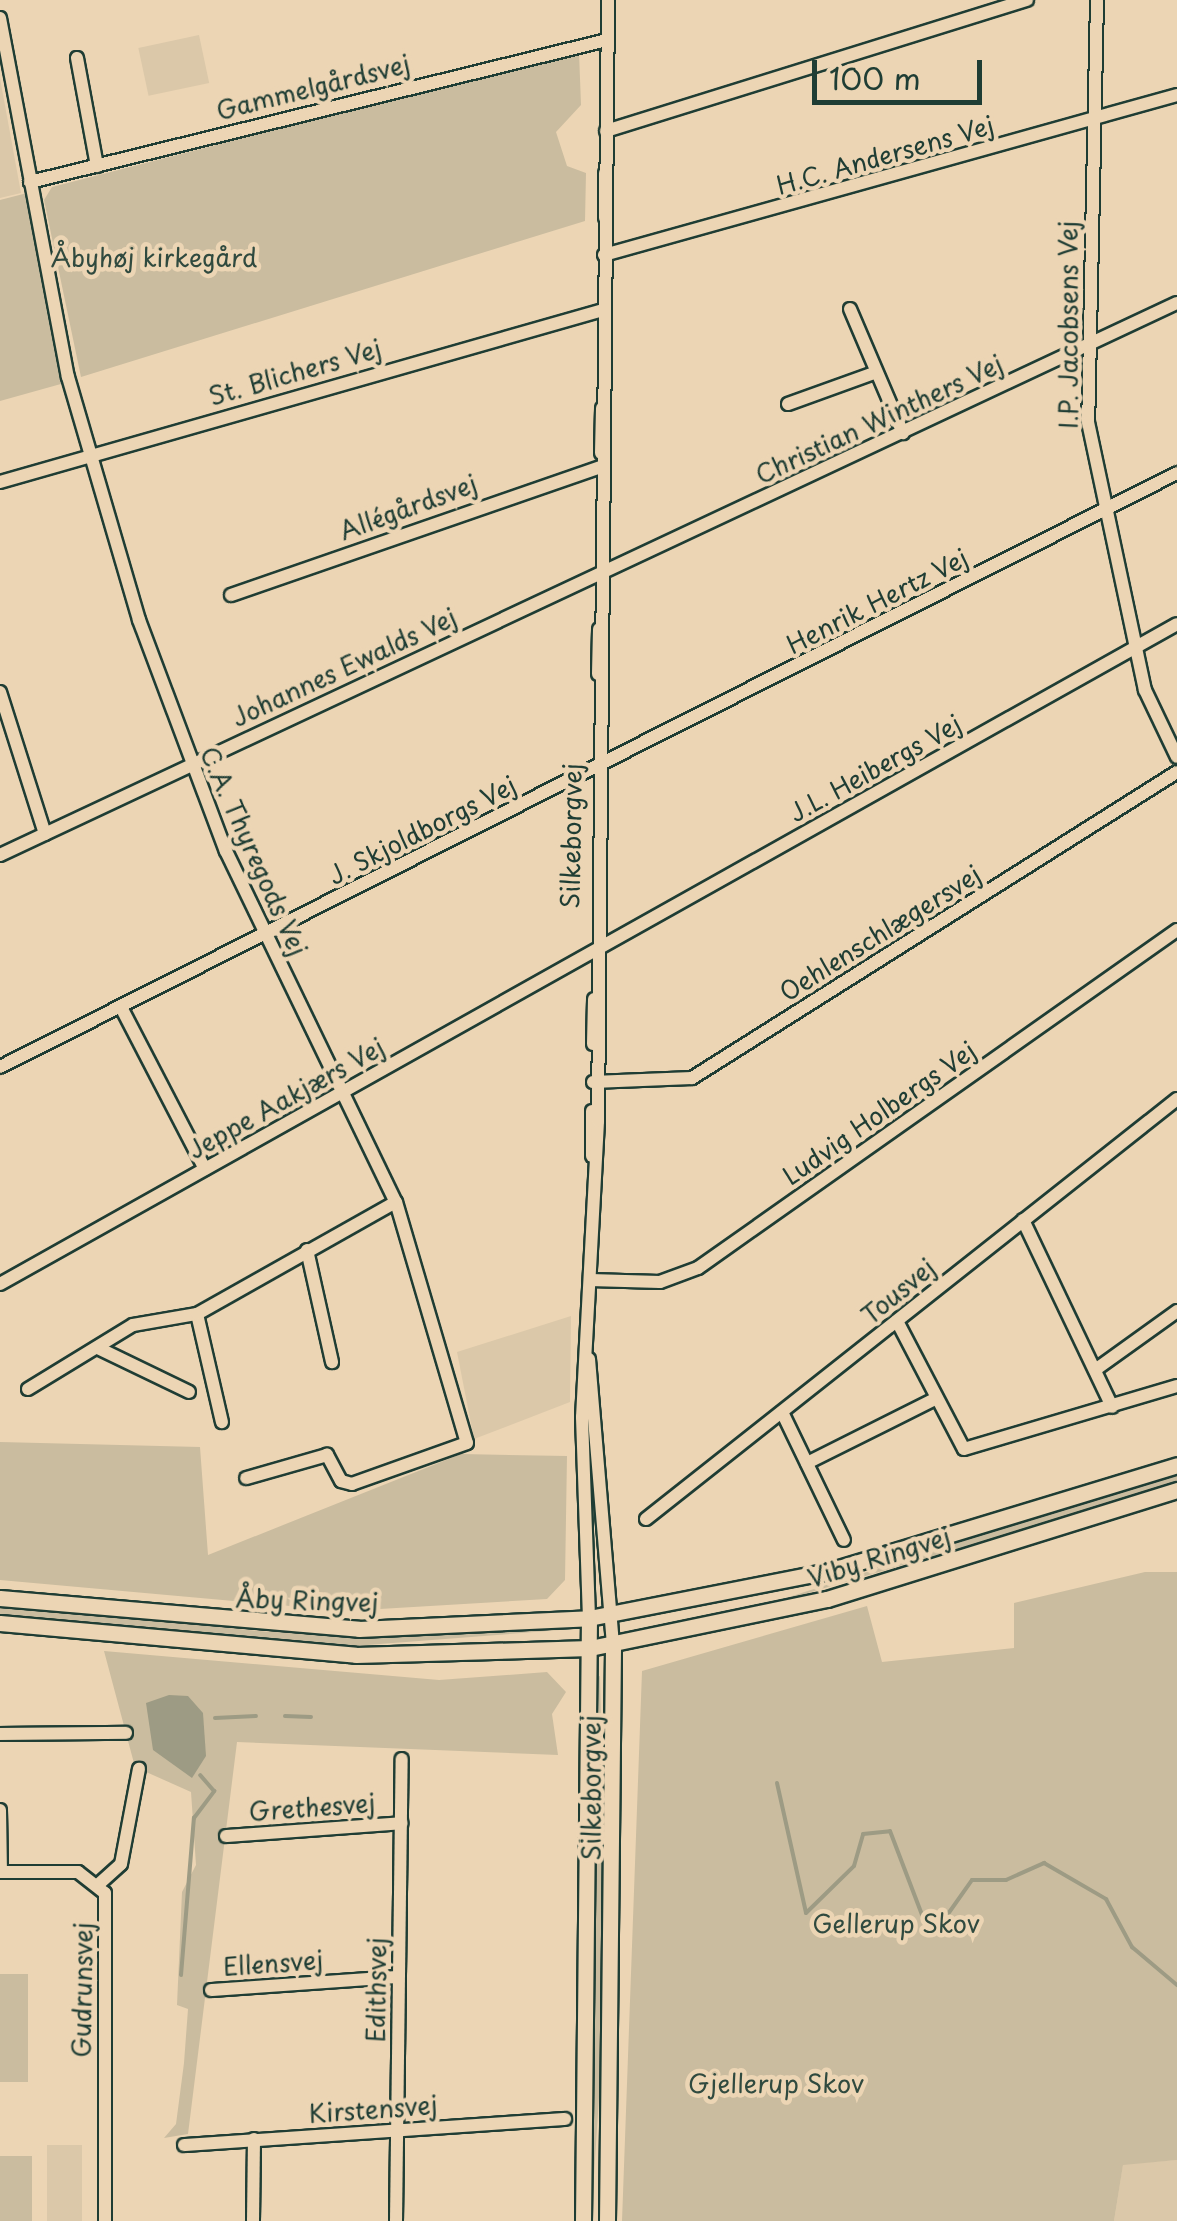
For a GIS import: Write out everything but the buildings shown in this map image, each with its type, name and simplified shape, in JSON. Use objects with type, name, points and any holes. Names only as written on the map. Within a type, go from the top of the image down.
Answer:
[{"type":"main road","name":"Viby Ringvej","points":[[612,1615],[847,1566],[1177,1465]]},
{"type":"main road","name":"Viby Ringvej","points":[[590,1648],[827,1600],[1177,1490]]},
{"type":"main road","name":"Åby Ringvej","points":[[0,1598],[359,1628],[612,1615]]},
{"type":"main road","name":"Silkeborgvej","points":[[583,2221],[589,1618]]},
{"type":"main road","name":"Åby Ringvej","points":[[0,1623],[356,1655],[590,1648]]},
{"type":"main road","name":"Silkeborgvej","points":[[607,2221],[613,1645]]},
{"type":"street","name":"Silkeborgvej","points":[[589,1618],[582,1418],[589,1356],[608,0]]},
{"type":"street","points":[[606,131],[1027,0]]},
{"type":"street","name":"I.P. Jacobsens Vej","points":[[1098,0],[1086,346],[1104,511],[1135,648],[1177,757]]},
{"type":"street","name":"C.A. Thyregods Vej","points":[[0,18],[88,456],[189,765],[265,934],[396,1202],[466,1443],[352,1484],[340,1481],[328,1455],[246,1478]]},
{"type":"street","name":"Gammelgårdsvej","points":[[30,182],[607,40]]},
{"type":"street","points":[[77,58],[97,166]]},
{"type":"street","name":"H.C. Andersens Vej","points":[[604,255],[1177,95]]},
{"type":"street","name":"Christian Winthers Vej","points":[[600,571],[1177,303]]},
{"type":"street","points":[[850,309],[874,373],[903,433]]},
{"type":"street","name":"St. Blichers Vej","points":[[0,482],[604,310]]},
{"type":"street","points":[[788,404],[874,373]]},
{"type":"street","name":"Allégårdsvej","points":[[231,595],[601,460]]},
{"type":"street","name":"Henrik Hertz Vej","points":[[597,768],[1177,473]]},
{"type":"street","name":"Johannes Ewalds Vej","points":[[0,855],[600,571]]},
{"type":"street","name":"J.L. Heibergs Vej","points":[[594,952],[1177,624]]},
{"type":"street","points":[[0,692],[45,834]]},
{"type":"street","name":"J. Skjoldborgs Vej","points":[[0,1067],[597,768]]},
{"type":"street","name":"Oehlenschlægersvej","points":[[592,1082],[692,1078],[1177,772]]},
{"type":"street","name":"Ludvig Holbergs Vej","points":[[590,1280],[660,1282],[698,1268],[1177,930]]},
{"type":"street","name":"Jeppe Aakjærs Vej","points":[[0,1284],[594,952]]},
{"type":"street","points":[[122,1009],[205,1169]]},
{"type":"street","name":"Tousvej","points":[[646,1519],[1177,1099]]},
{"type":"street","points":[[28,1388],[134,1326],[197,1314],[396,1202]]},
{"type":"street","points":[[1023,1220],[1112,1407]]},
{"type":"street","points":[[307,1250],[332,1362]]},
{"type":"street","points":[[1095,1370],[1177,1311]]},
{"type":"street","points":[[197,1314],[222,1422]]},
{"type":"street","points":[[897,1321],[968,1450],[1177,1386]]},
{"type":"street","points":[[98,1348],[190,1392]]},
{"type":"street","name":"Silkeborgvej","points":[[589,1356],[613,1645]]},
{"type":"street","points":[[806,1463],[937,1398]]},
{"type":"street","points":[[782,1412],[844,1540]]},
{"type":"street","points":[[0,1734],[126,1733]]},
{"type":"street","name":"Edithsvej","points":[[396,2221],[402,1759]]},
{"type":"street","points":[[0,1810],[0,1872],[78,1872],[100,1883],[121,1864],[139,1769]]},
{"type":"street","name":"Grethesvej","points":[[226,1836],[402,1824]]},
{"type":"street","name":"Gudrunsvej","points":[[100,1883],[106,2221]]},
{"type":"street","name":"Ellensvej","points":[[211,1990],[398,1977]]},
{"type":"street","name":"Kirstensvej","points":[[184,2145],[566,2119]]},
{"type":"street","points":[[253,2221],[254,2140]]},
{"type":"shaded area","points":[[199,35],[209,83],[149,96],[138,48]]},
{"type":"shaded area","points":[[0,78],[21,193],[0,198]]},
{"type":"shaded area","points":[[571,1316],[570,1402],[474,1439],[457,1352]]},
{"type":"shaded area","points":[[169,1695],[188,1696],[203,1713],[206,1756],[192,1778],[153,1750],[146,1703]]},
{"type":"shaded area","points":[[47,2145],[82,2145],[82,2221],[47,2221]]},
{"type":"shaded area","points":[[1177,2160],[1177,2221],[1114,2221],[1123,2164]]},
{"type":"green space","name":"Åbyhøj kirkegård","points":[[579,52],[581,105],[556,132],[567,166],[586,173],[585,221],[81,377],[44,200],[52,187]]},
{"type":"green space","points":[[31,192],[68,382],[0,401],[0,200]]},
{"type":"green space","points":[[0,1442],[200,1447],[208,1555],[461,1454],[567,1456],[565,1580],[547,1599],[346,1611],[0,1580]]},
{"type":"green space","points":[[1177,1472],[1177,1482],[1140,1495],[743,1612]]},
{"type":"green space","name":"Gellerup Skov","points":[[1145,1572],[1177,1572],[1177,2160],[1123,2165],[1114,2221],[622,2221],[642,1671],[867,1606],[882,1662],[1014,1648],[1014,1603]]},
{"type":"green space","points":[[0,1605],[269,1632],[560,1630],[341,1647],[0,1615]]},
{"type":"green space","points":[[104,1651],[439,1680],[547,1672],[566,1692],[552,1714],[558,1755],[237,1742],[188,2134],[164,2138],[176,2124],[184,2063],[188,2009],[177,2005],[182,1892],[196,1865],[191,1792],[135,1767]]},
{"type":"green space","points":[[600,1676],[607,1974],[591,2221],[597,1677]]},
{"type":"green space","points":[[0,1974],[28,1974],[28,2082],[0,2082]]},
{"type":"green space","points":[[0,2156],[32,2156],[32,2221],[0,2221]]},
{"type":"waterway","points":[[215,1718],[256,1716]]},
{"type":"waterway","points":[[285,1716],[311,1717]]},
{"type":"waterway","points":[[181,1975],[194,1818],[214,1791],[200,1775]]},
{"type":"waterway","points":[[777,1783],[806,1913],[854,1866],[863,1834],[890,1831],[924,1920],[943,1921],[972,1880],[1006,1880],[1044,1863],[1106,1899],[1132,1947],[1177,1985]]},
{"type":"park label","name":"Gjellerup Skov","points":[[776,2083]]}]
